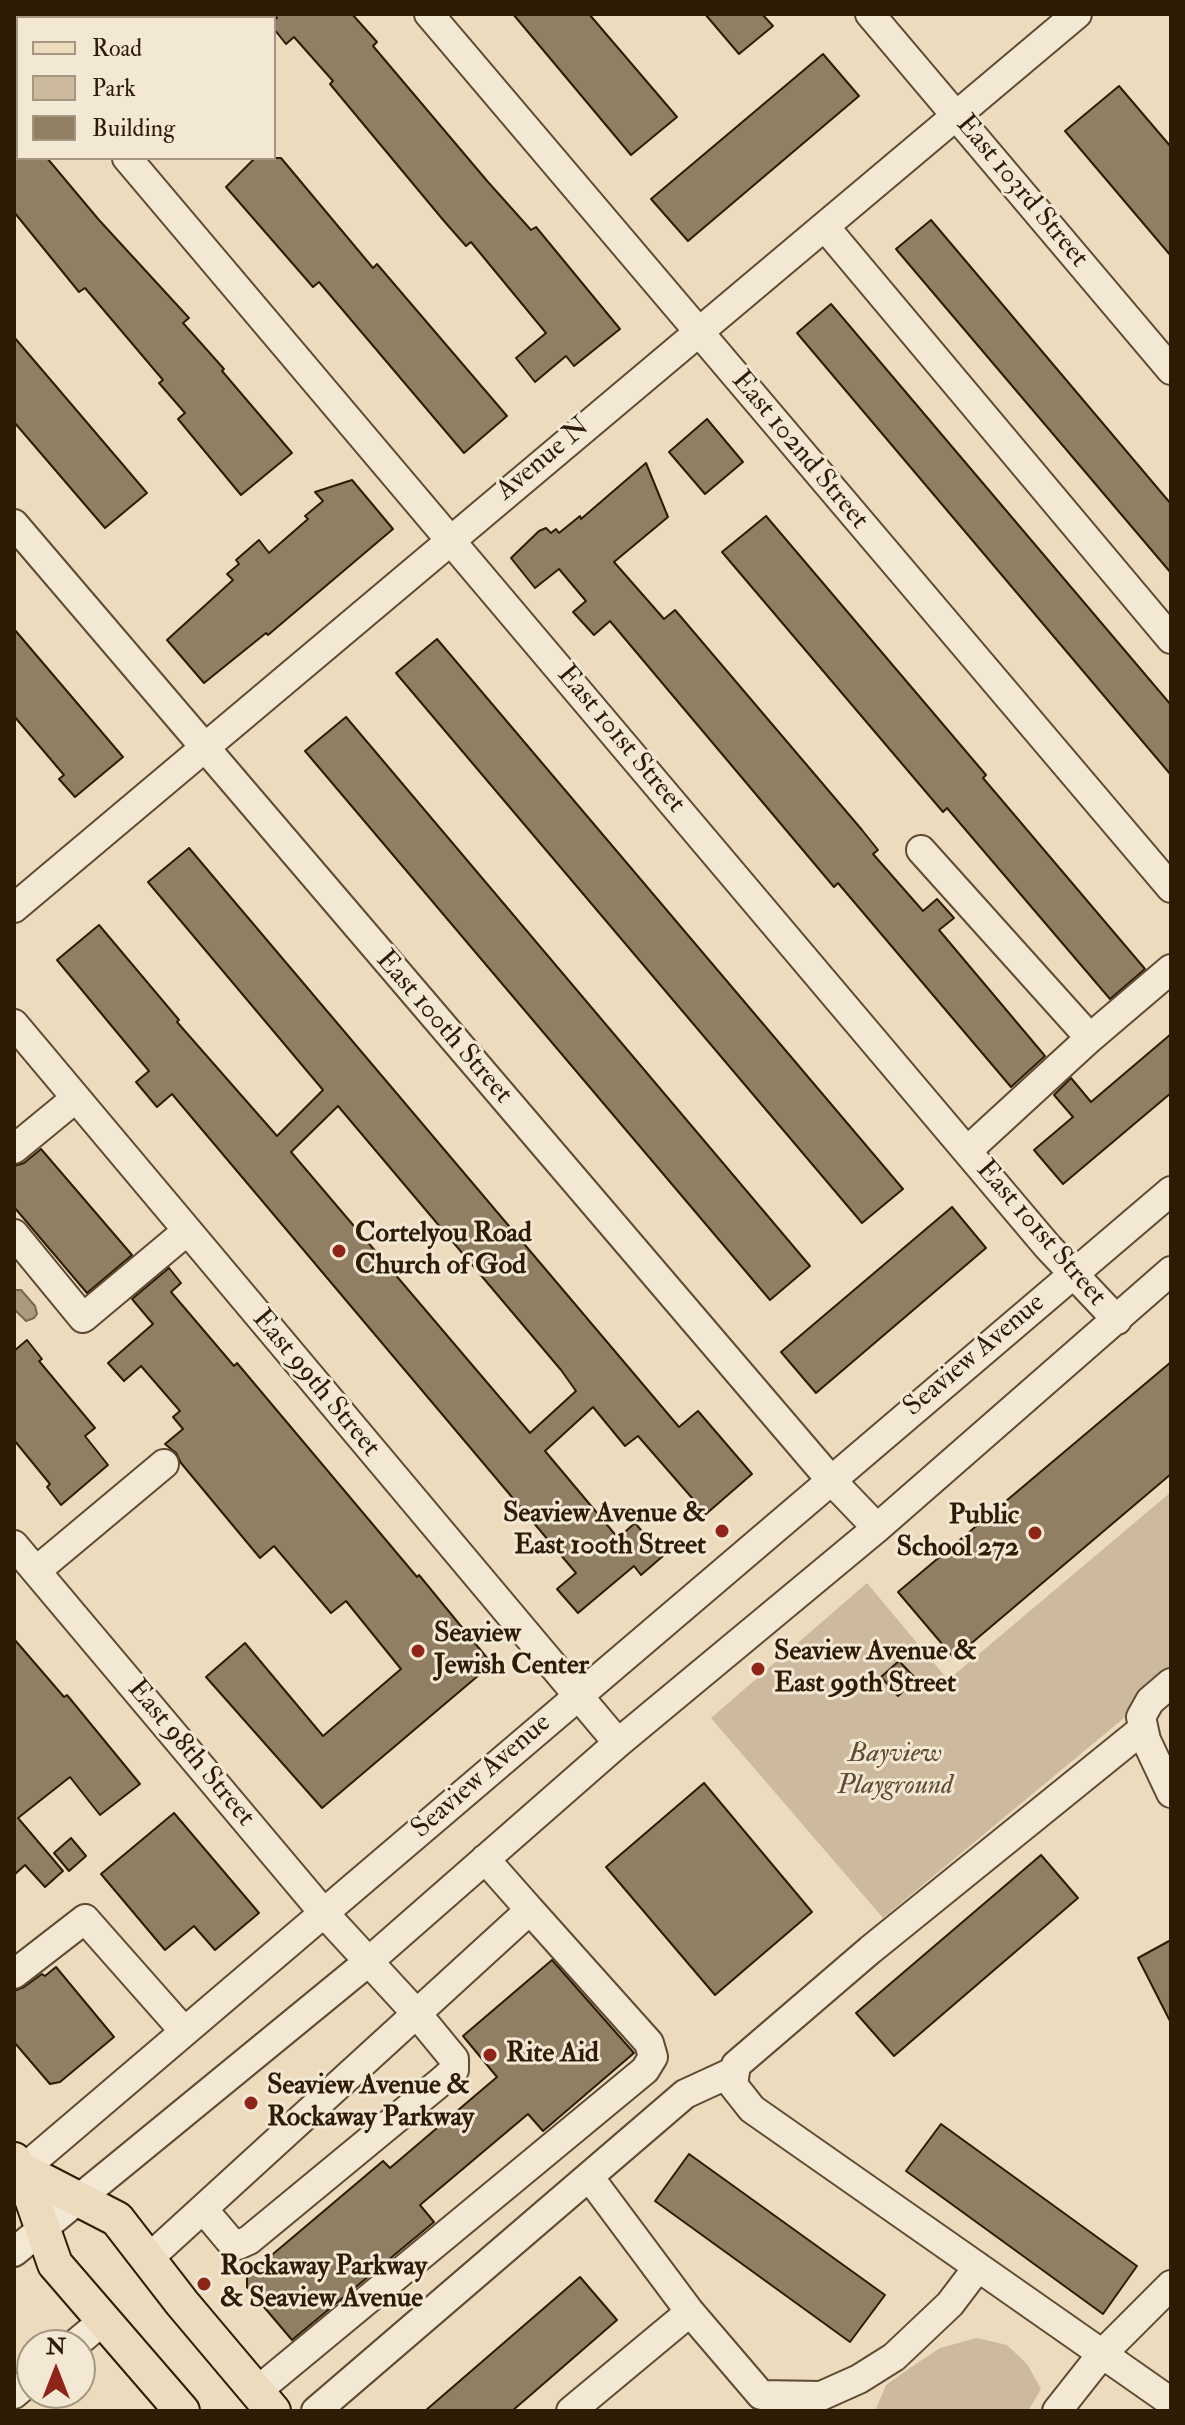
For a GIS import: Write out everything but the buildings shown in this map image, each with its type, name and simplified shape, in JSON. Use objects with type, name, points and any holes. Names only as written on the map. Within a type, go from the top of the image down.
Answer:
[{"type":"main road","points":[[17,2169],[117,2219],[265,2401]]},
{"type":"main road","points":[[17,2169],[55,2264],[182,2411]]},
{"type":"street","name":"East 102nd Street","points":[[429,14],[1171,888]]},
{"type":"street","name":"East 103rd Street","points":[[870,14],[1171,370]]},
{"type":"street","name":"Avenue N","points":[[14,908],[1077,14]]},
{"type":"street","name":"East 101st Street","points":[[129,160],[967,1151],[1072,1274],[1117,1320]]},
{"type":"street","points":[[825,227],[1171,639]]},
{"type":"street","name":"East 100th Street","points":[[14,524],[830,1479],[877,1528]]},
{"type":"street","points":[[921,850],[1090,1038]]},
{"type":"street","points":[[967,1151],[1090,1038],[1171,969]]},
{"type":"street","name":"East 99th Street","points":[[14,1024],[618,1743]]},
{"type":"street","points":[[14,1149],[76,1098]]},
{"type":"street","name":"Seaview Avenue","points":[[17,2169],[184,2031],[1171,1191]]},
{"type":"street","points":[[14,1234],[83,1318],[187,1231]]},
{"type":"street","points":[[14,2252],[368,1962],[618,1743],[877,1528],[1171,1271]]},
{"type":"street","points":[[36,1571],[164,1464]]},
{"type":"street","name":"East 98th Street","points":[[14,1545],[323,1912],[454,2059],[454,2070],[443,2080],[249,2240],[238,2245],[230,2241],[203,2209]]},
{"type":"street","points":[[1171,1683],[1150,1701],[1141,1717],[1143,1729],[1171,1793]]},
{"type":"street","points":[[1143,1729],[870,1950],[736,2065],[733,2085],[752,2109],[1171,2402]]},
{"type":"street","points":[[265,2401],[645,2070],[653,2057],[649,2043],[485,1859]]},
{"type":"street","points":[[148,2259],[530,1910]]},
{"type":"street","points":[[14,1974],[85,1919],[184,2031]]},
{"type":"street","points":[[316,2411],[685,2094],[735,2071]]},
{"type":"street","points":[[590,2178],[690,2312],[767,2403],[821,2396],[859,2379],[894,2357],[950,2304],[978,2267]]},
{"type":"street","points":[[1057,2411],[1102,2354],[1171,2285]]},
{"type":"street","points":[[571,2411],[690,2312]]},
{"type":"street","points":[[93,2329],[104,2320]]},
{"type":"green space","name":"Bayview Playground","points":[[1171,1492],[1171,1679],[883,1918],[711,1718],[867,1583],[948,1680]]},
{"type":"green space","points":[[977,2338],[1007,2345],[1027,2364],[1041,2389],[1028,2411],[875,2411],[886,2385],[940,2348]]},
{"type":"shaded area","points":[[14,1290],[21,1290],[35,1306],[37,1314],[34,1318],[26,1321],[14,1309]]},
{"type":"place","name":"Cortelyou Road Church of God","points":[[339,1251]]},
{"type":"place","name":"Seaview Avenue & East 100th Street","points":[[722,1531]]},
{"type":"place","name":"Public School 272","points":[[1035,1533]]},
{"type":"place","name":"Seaview Jewish Center","points":[[418,1651]]},
{"type":"place","name":"Seaview Avenue & East 99th Street","points":[[758,1669]]},
{"type":"place","name":"Rite Aid","points":[[490,2055]]},
{"type":"place","name":"Seaview Avenue & Rockaway Parkway","points":[[251,2103]]},
{"type":"place","name":"Rockaway Parkway & Seaview Avenue","points":[[204,2284]]}]
